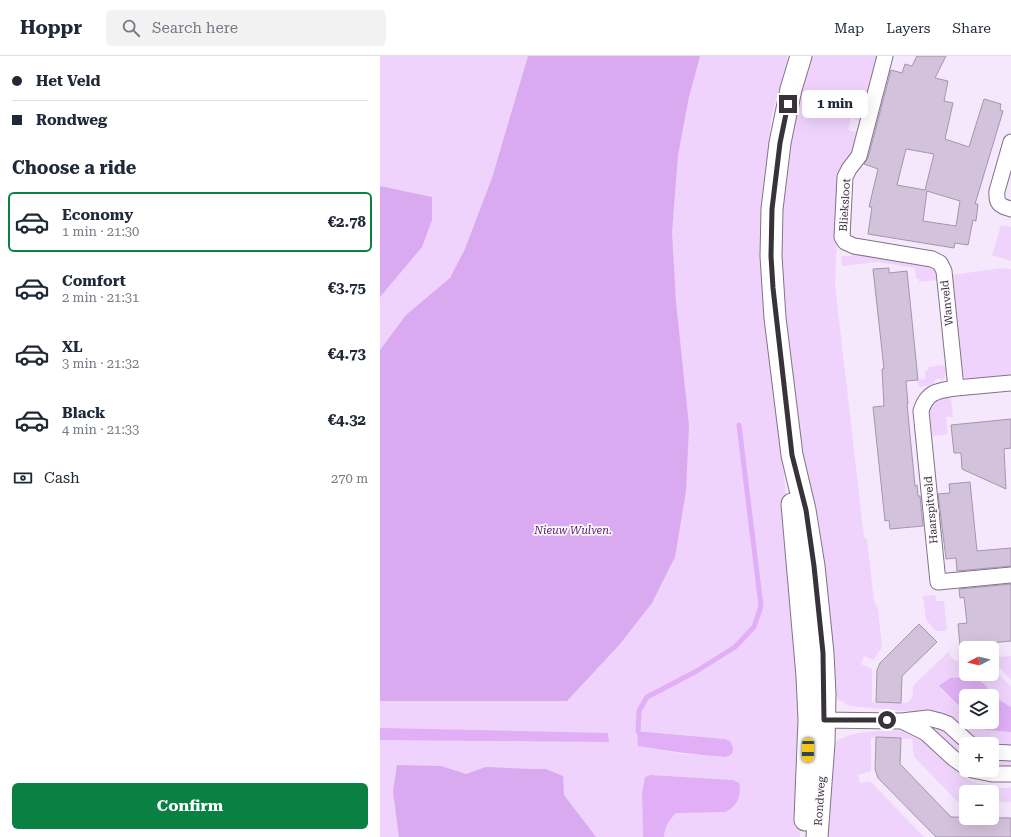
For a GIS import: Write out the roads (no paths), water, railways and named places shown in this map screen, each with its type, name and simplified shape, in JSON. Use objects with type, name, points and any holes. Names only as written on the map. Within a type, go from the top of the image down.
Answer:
[{"type":"main road","name":"Rondweg","points":[[801,56],[791,89],[780,143],[771,229],[771,256],[775,318],[792,455],[792,511],[805,651],[817,720],[823,772],[817,837]]},
{"type":"main road","name":"Rondweg","points":[[805,837],[817,720]]},
{"type":"street","name":"Blieksloot","points":[[845,242],[842,232],[845,177],[859,156],[885,56]]},
{"type":"street","points":[[1011,142],[997,191],[997,202],[1001,206],[1011,209]]},
{"type":"street","name":"Wanveld","points":[[845,242],[854,246],[932,259],[940,263],[944,271],[956,388]]},
{"type":"street","points":[[956,388],[1011,382]]},
{"type":"street","name":"Haarspitveld","points":[[956,388],[938,391],[932,394],[927,398],[921,411],[938,582],[1011,575]]},
{"type":"street","points":[[817,720],[902,721],[928,718],[948,724],[962,737]]},
{"type":"street","points":[[902,721],[926,732],[959,762]]},
{"type":"street","points":[[999,752],[1011,753]]},
{"type":"street","points":[[999,774],[1011,774]]},
{"type":"waterway","points":[[638,731],[639,711],[647,697],[695,672],[735,647],[754,627],[761,606],[739,425]]},
{"type":"park label","name":"Nieuw Wulven.","points":[[573,530]]}]
